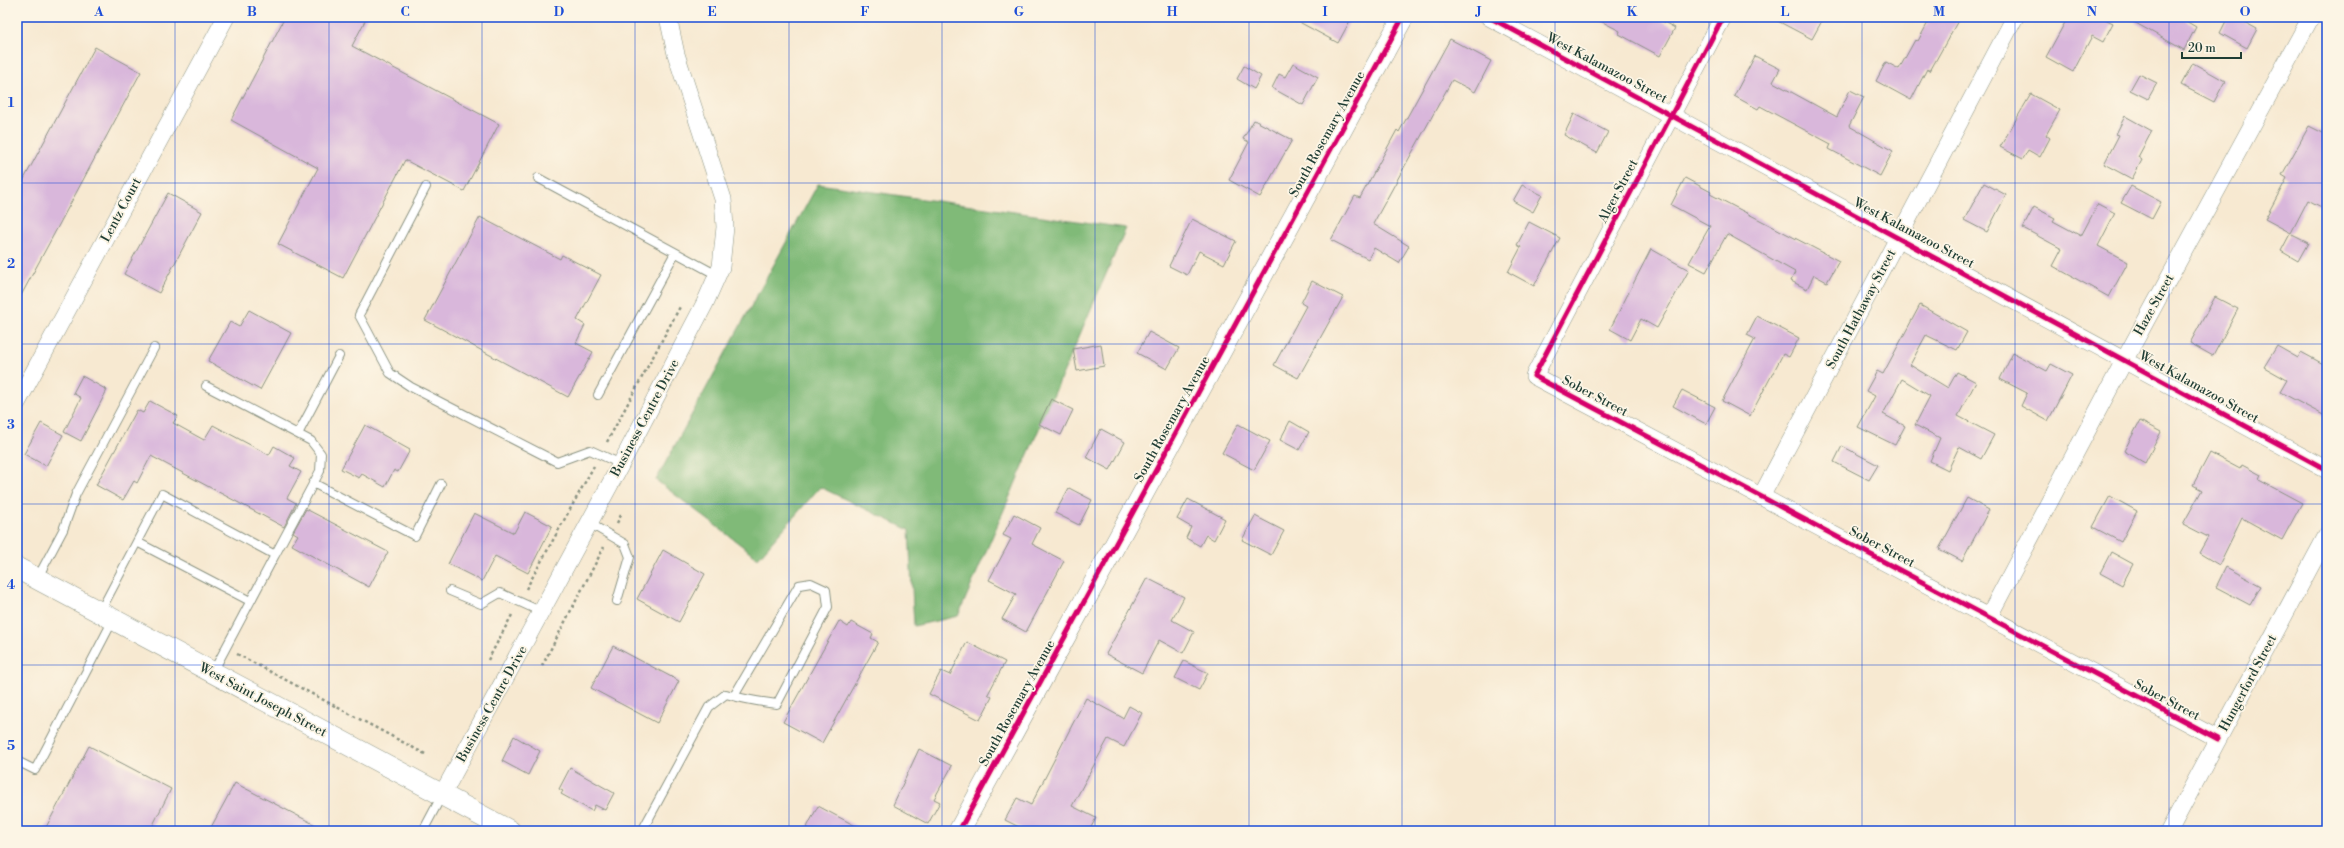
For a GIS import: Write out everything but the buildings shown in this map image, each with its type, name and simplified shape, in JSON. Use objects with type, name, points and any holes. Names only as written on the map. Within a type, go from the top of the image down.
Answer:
[{"type":"street","name":"Lentz Court","points":[[19,395],[226,17]]},
{"type":"street","name":"Business Centre Drive","points":[[442,795],[621,464],[705,303],[721,267],[726,227],[723,199],[676,54],[668,17]]},
{"type":"street","name":"South Rosemary Avenue","points":[[959,831],[1403,17]]},
{"type":"street","name":"West Kalamazoo Street","points":[[1489,17],[2125,359],[2327,470]]},
{"type":"street","name":"Alger Street","points":[[1534,376],[1723,17]]},
{"type":"street","name":"South Hathaway Street","points":[[1762,495],[2015,17]]},
{"type":"street","name":"Haze Street","points":[[1989,616],[2125,359],[2311,17]]},
{"type":"street","name":"Sober Street","points":[[1534,376],[1762,495],[2218,739]]},
{"type":"street","name":"Hungerford Street","points":[[2169,831],[2327,535]]},
{"type":"street","name":"West Saint Joseph Street","points":[[17,568],[510,831]]},
{"type":"lane","points":[[538,178],[717,276]]},
{"type":"lane","points":[[426,187],[359,315],[390,373],[411,387],[557,462],[590,450],[621,464]]},
{"type":"lane","points":[[598,395],[675,252]]},
{"type":"lane","points":[[37,579],[63,530],[76,494],[154,348]]},
{"type":"lane","points":[[298,434],[339,356]]},
{"type":"lane","points":[[206,386],[311,441],[321,454],[320,471],[212,673]]},
{"type":"lane","points":[[313,483],[415,536],[440,484]]},
{"type":"lane","points":[[17,761],[35,770],[106,616],[137,542],[162,494],[275,555]]},
{"type":"lane","points":[[589,523],[625,544],[630,557],[617,601]]},
{"type":"lane","points":[[137,542],[250,601]]},
{"type":"lane","points":[[642,831],[709,707],[726,694],[734,696],[777,704],[828,607],[826,590],[811,583],[799,585],[734,696]]},
{"type":"lane","points":[[450,591],[481,604],[500,593],[542,612]]},
{"type":"lane","points":[[423,831],[442,795]]},
{"type":"path","points":[[488,660],[681,305]]},
{"type":"path","points":[[542,666],[621,515]]},
{"type":"path","points":[[226,648],[428,755]]},
{"type":"green space","points":[[818,184],[1126,228],[958,616],[914,626],[909,530],[820,487],[758,558],[656,480]]},
{"type":"cycle path","points":[[959,831],[1403,17]]},
{"type":"cycle path","points":[[1489,17],[2327,470]]},
{"type":"cycle path","points":[[1723,17],[1534,376],[2218,739]]}]
